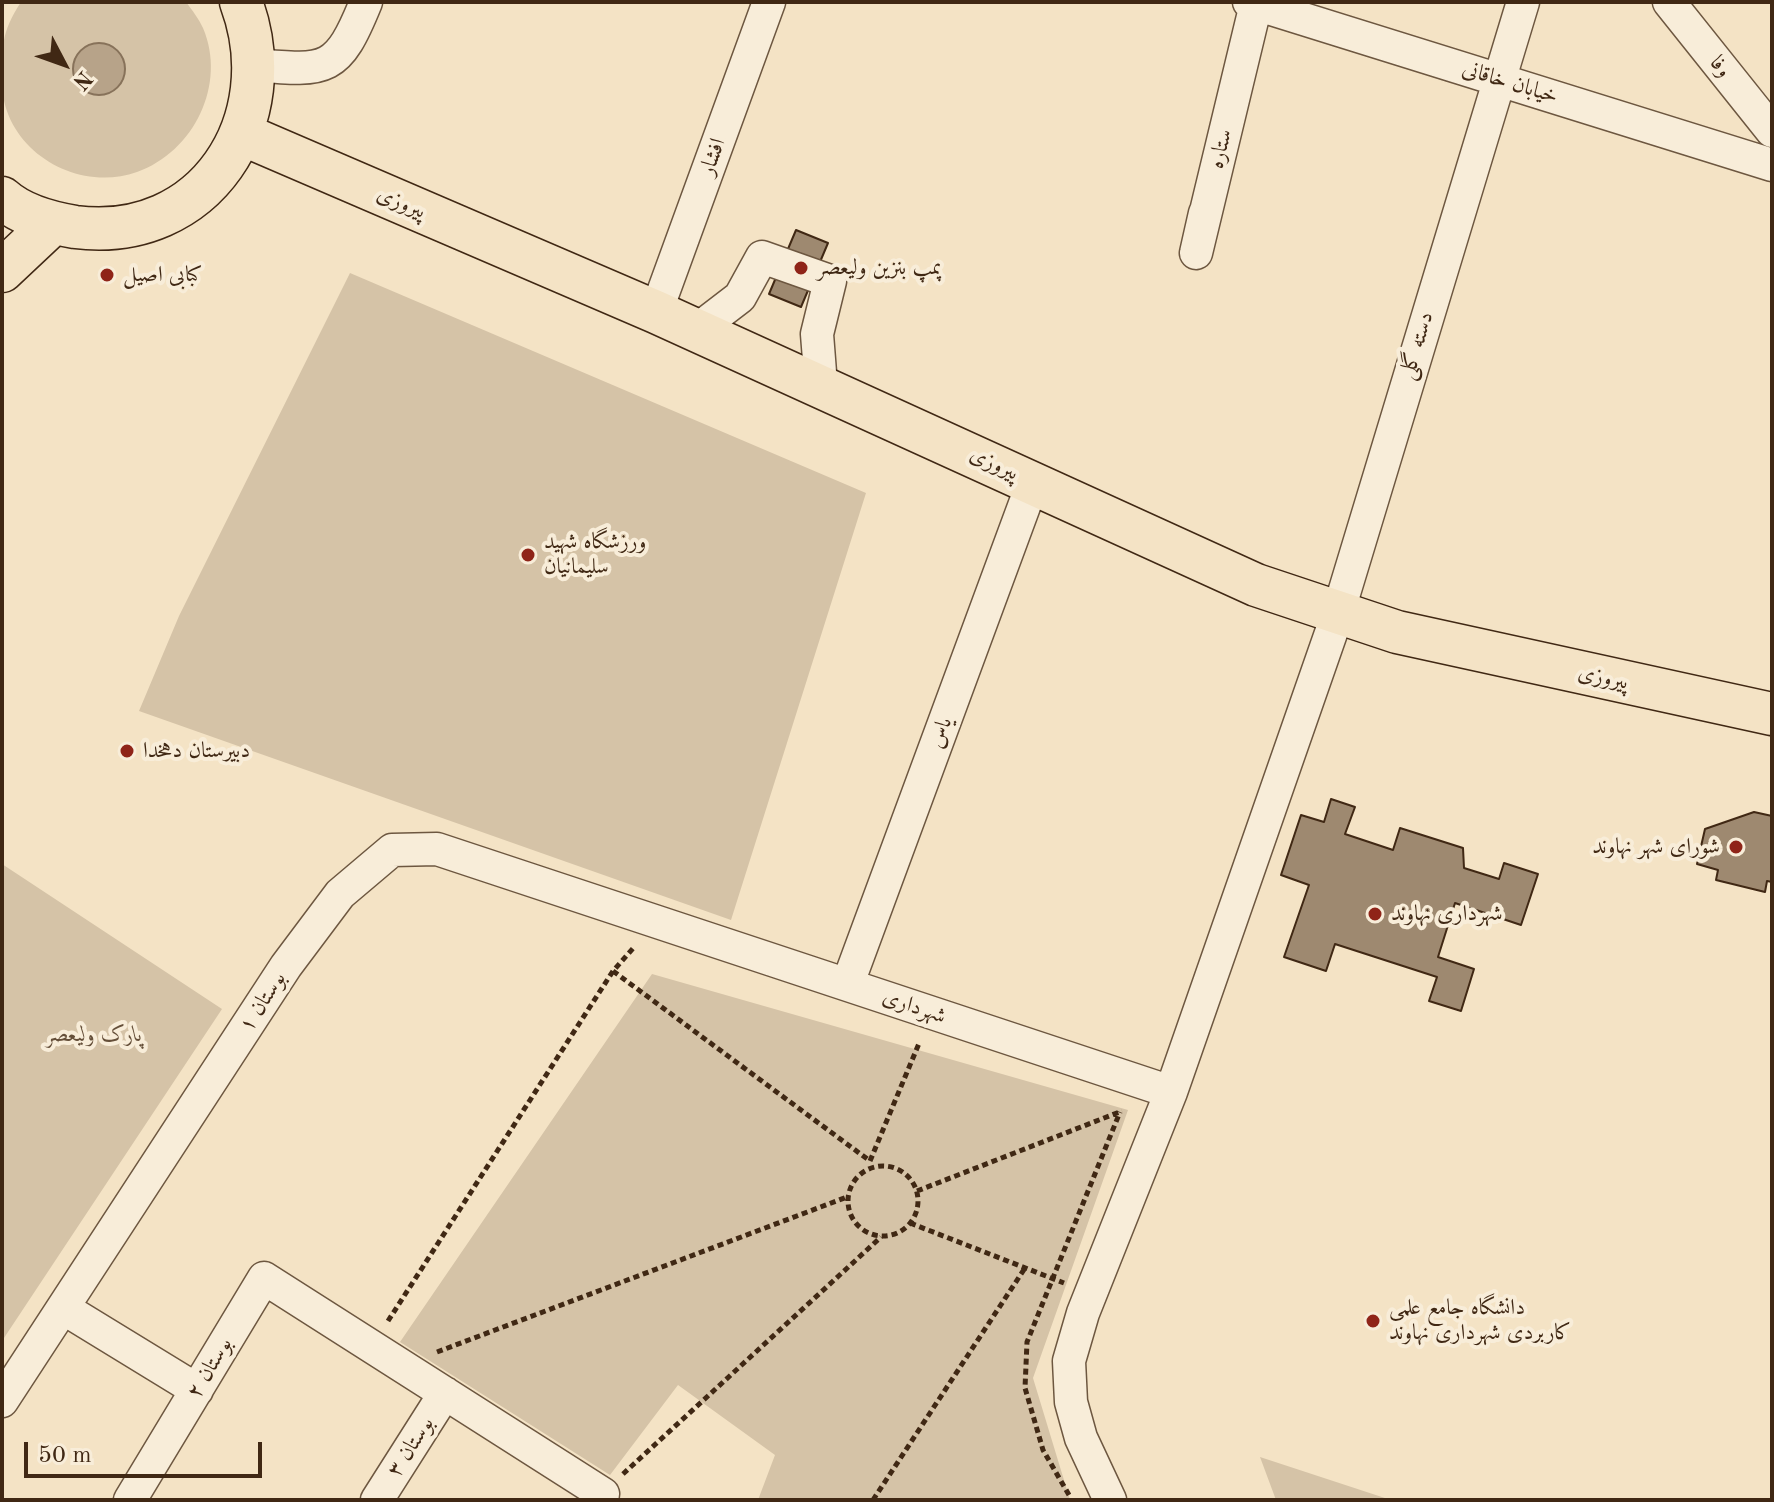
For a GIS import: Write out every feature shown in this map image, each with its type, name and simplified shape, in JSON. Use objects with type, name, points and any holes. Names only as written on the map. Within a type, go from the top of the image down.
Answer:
[{"type":"main road","points":[[2,198],[52,224],[97,230],[142,223],[184,203],[218,173],[242,134],[253,101],[256,65],[252,30],[241,2]]},
{"type":"main road","name":"پیروزی","points":[[242,134],[821,385],[1256,585],[1397,632],[1772,714]]},
{"type":"main road","points":[[2,271],[52,224]]},
{"type":"street","points":[[256,65],[301,70],[332,62],[354,34],[366,2]]},
{"type":"street","name":"افشار","points":[[656,312],[769,2]]},
{"type":"street","name":"دسته گلی","points":[[1338,613],[1523,2]]},
{"type":"street","name":"وفا","points":[[1669,2],[1772,131]]},
{"type":"street","name":"خیابان خاقانی","points":[[1253,3],[1772,165]]},
{"type":"street","name":"ستاره","points":[[1205,213],[1196,253],[1253,3]]},
{"type":"street","points":[[697,330],[740,297],[762,257],[830,281],[817,334],[821,385]]},
{"type":"street","name":"یاس","points":[[848,983],[1033,482]]},
{"type":"street","points":[[1111,1497],[1081,1438],[1071,1402],[1069,1361],[1091,1293],[1171,1092],[1338,613]]},
{"type":"street","name":"بوستان ۱","points":[[2,1401],[286,966],[340,894],[392,850],[437,849],[657,921]]},
{"type":"street","name":"شهرداری","points":[[657,921],[1171,1092]]},
{"type":"street","name":"بوستان ۲","points":[[130,1500],[264,1278],[371,1346]]},
{"type":"street","points":[[63,1308],[197,1390]]},
{"type":"street","points":[[371,1346],[601,1497]]},
{"type":"street","name":"بوستان ۳","points":[[377,1500],[445,1393]]},
{"type":"path","points":[[371,1346],[613,971],[657,921]]},
{"type":"path","points":[[613,971],[870,1161]]},
{"type":"path","points":[[868,1169],[931,1014]]},
{"type":"path","points":[[917,1191],[1171,1092]]},
{"type":"path","points":[[601,1497],[667,1430],[881,1237],[902,1231],[910,1223],[919,1203],[917,1191],[903,1171],[880,1165],[858,1175],[847,1197],[853,1220],[860,1229],[881,1237]]},
{"type":"path","points":[[401,1365],[847,1197]]},
{"type":"path","points":[[910,1223],[1091,1293]]},
{"type":"path","points":[[873,1500],[1025,1268]]},
{"type":"green space","points":[[21,2],[186,2],[203,28],[211,71],[208,93],[200,114],[175,149],[137,172],[113,177],[67,171],[46,160],[28,145],[14,127],[5,106],[2,82],[4,40]]},
{"type":"green space","name":"ورزشگاه شهید سلیمانیان","points":[[350,273],[866,493],[731,920],[139,711],[179,616]]},
{"type":"green space","name":"پارک ولیعصر","points":[[2,864],[222,1009],[4,1338],[2,1337]]},
{"type":"green space","points":[[652,974],[1128,1110],[1033,1378],[1070,1500],[758,1500],[775,1455],[678,1385],[610,1475],[400,1342]]},
{"type":"green space","points":[[1260,1457],[1391,1500],[1276,1500]]},
{"type":"shaded area","points":[[99,43],[118,50],[125,69],[118,88],[99,95],[80,88],[73,69],[80,50]]},
{"type":"building","points":[[796,230],[828,243],[801,307],[769,294]]},
{"type":"building","name":"شهرداری نهاوند","points":[[1331,799],[1355,807],[1345,834],[1393,850],[1400,828],[1463,848],[1464,868],[1499,879],[1504,863],[1538,874],[1521,925],[1455,903],[1438,957],[1474,969],[1461,1011],[1429,1001],[1437,977],[1335,944],[1326,971],[1284,957],[1309,885],[1281,875],[1301,815],[1324,822]]},
{"type":"building","name":"شورای شهر نهاوند","points":[[1754,812],[1772,816],[1772,882],[1767,881],[1765,892],[1716,880],[1718,870],[1697,864],[1705,829]]},
{"type":"place","name":"پمپ بنزین ولیعصر","points":[[801,268]]},
{"type":"place","name":"کبابی اصیل","points":[[107,275]]},
{"type":"place","name":"ورزشگاه شهید سلیمانیان","points":[[528,555]]},
{"type":"place","name":"دبیرستان دهخدا","points":[[127,751]]},
{"type":"place","name":"شورای شهر نهاوند","points":[[1736,847]]},
{"type":"place","name":"شهرداری نهاوند","points":[[1375,914]]},
{"type":"place","name":"دانشگاه جامع علمی کاربردی شهرداری نهاوند","points":[[1373,1321]]}]
